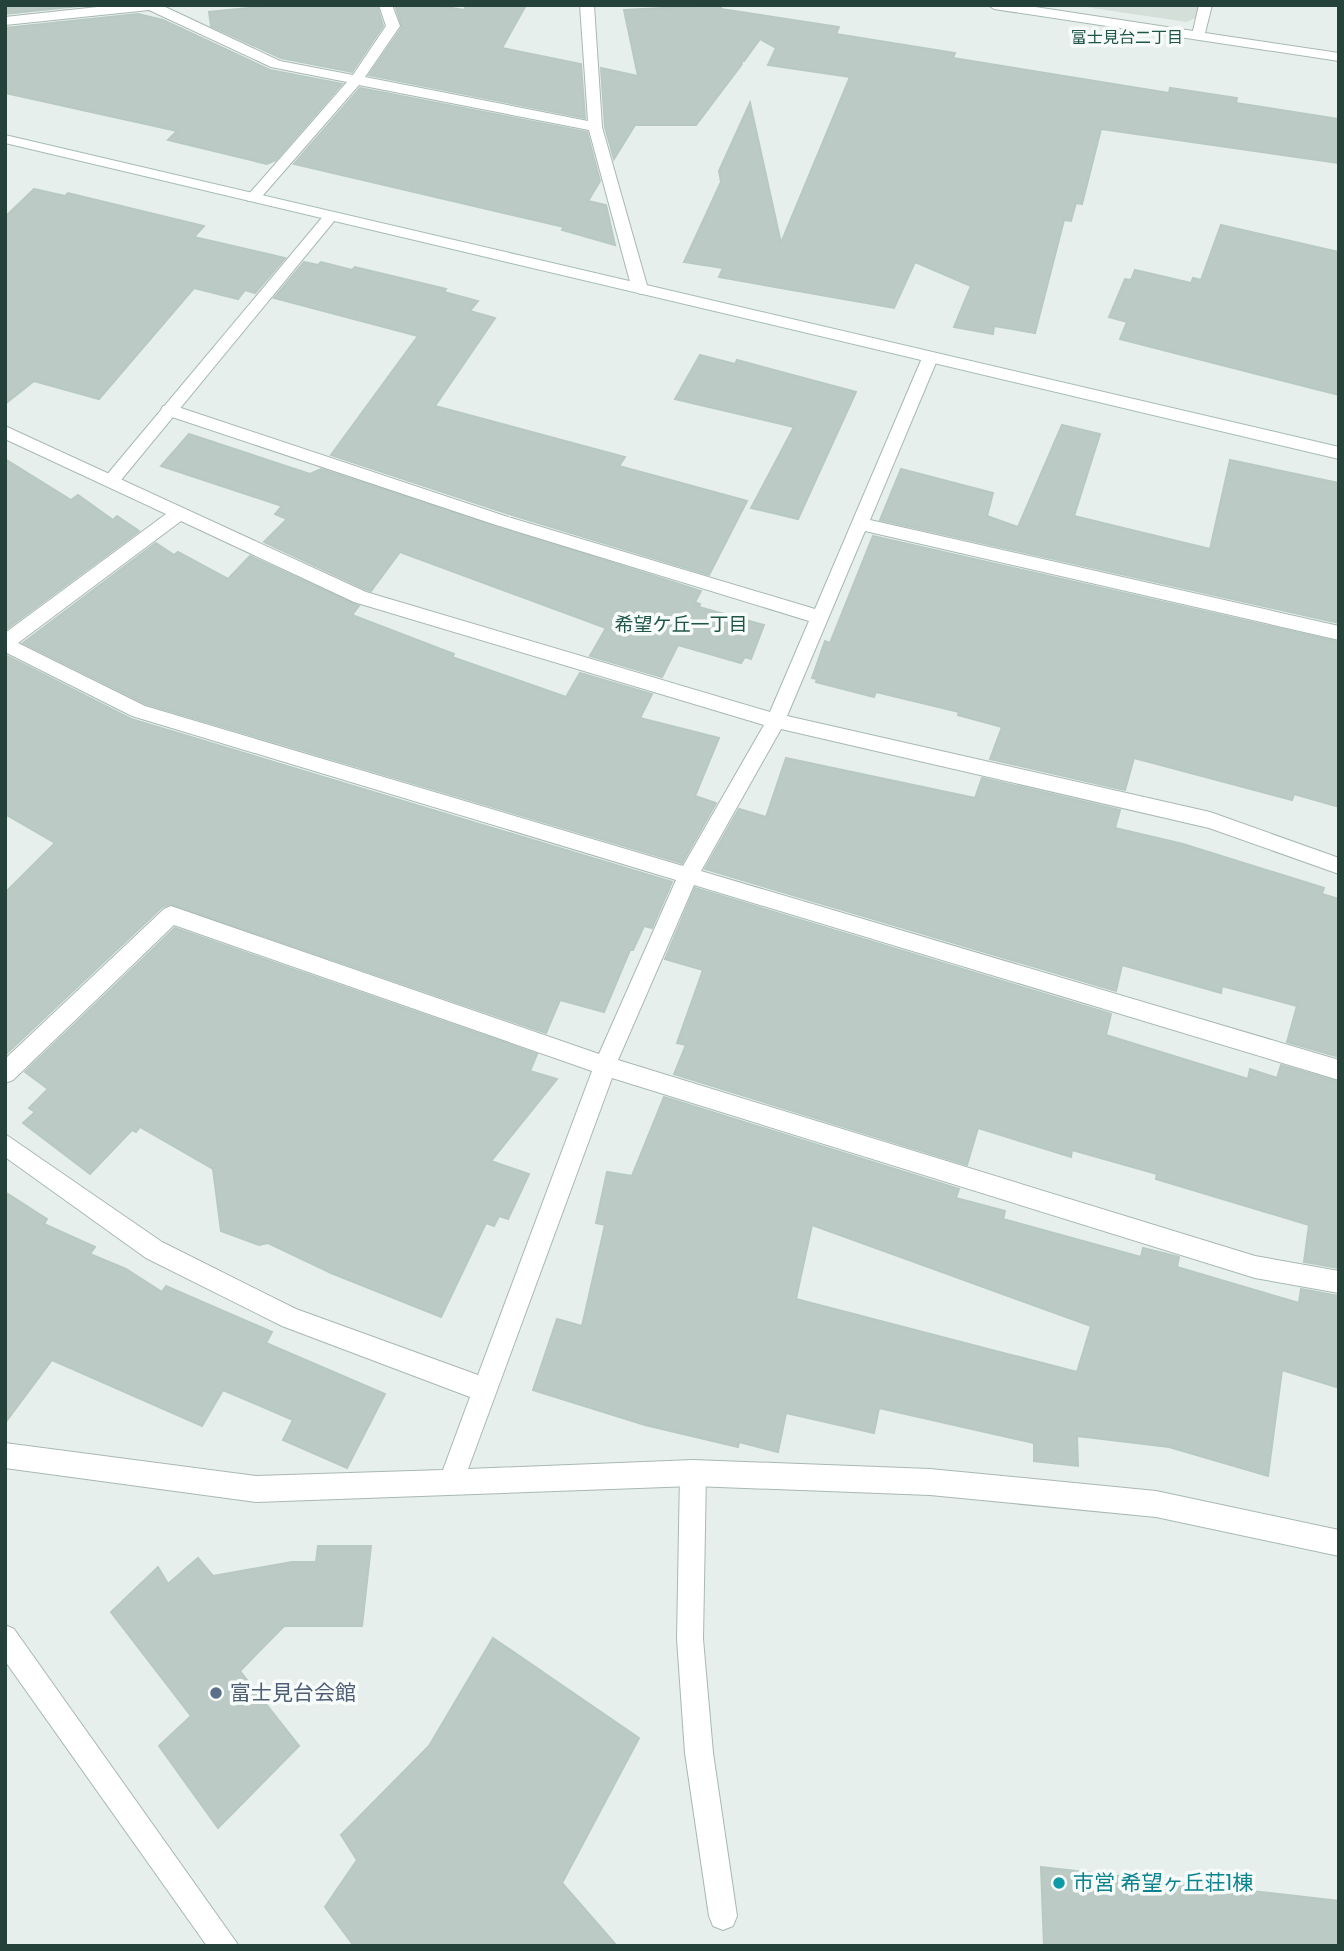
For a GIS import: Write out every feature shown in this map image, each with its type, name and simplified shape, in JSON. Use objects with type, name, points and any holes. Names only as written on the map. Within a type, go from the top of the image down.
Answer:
[{"type":"street","points":[[5,21],[152,5],[276,64],[595,127]]},
{"type":"street","points":[[253,198],[356,80],[394,26],[385,5]]},
{"type":"street","points":[[587,5],[595,127],[640,289]]},
{"type":"street","points":[[994,5],[1339,57]]},
{"type":"street","points":[[1198,36],[1206,5]]},
{"type":"street","points":[[5,139],[1339,453]]},
{"type":"street","points":[[111,481],[330,217]]},
{"type":"street","points":[[451,1482],[605,1066],[688,876],[776,721],[930,358]]},
{"type":"street","points":[[170,410],[502,521],[819,617]]},
{"type":"street","points":[[5,432],[360,597],[776,721],[1210,820],[1339,866]]},
{"type":"street","points":[[179,513],[5,643],[139,711],[1339,1070]]},
{"type":"street","points":[[860,524],[1339,633]]},
{"type":"street","points":[[5,1073],[171,915],[605,1066],[1255,1266],[1339,1282]]},
{"type":"street","points":[[5,1144],[166,1256],[290,1318],[485,1390]]},
{"type":"street","points":[[5,1455],[256,1489],[693,1473],[930,1482],[1156,1504],[1339,1543]]},
{"type":"street","points":[[693,1473],[690,1639],[699,1753],[723,1916]]},
{"type":"street","points":[[5,1638],[225,1946]]},
{"type":"shaded area","points":[[1072,5],[1199,5],[1195,18],[1187,22]]},
{"type":"building","points":[[5,5],[89,5],[5,14]]},
{"type":"building","points":[[277,5],[377,5],[383,26],[352,72],[281,58],[211,26],[209,12]]},
{"type":"building","points":[[395,5],[435,5],[464,10],[467,5],[526,5],[502,48],[581,64],[585,118],[369,75],[402,27]]},
{"type":"building","points":[[721,5],[721,9],[839,27],[836,34],[955,53],[953,58],[1169,93],[1170,88],[1237,98],[1236,103],[1339,119],[1339,163],[1101,129],[1082,204],[1076,203],[1071,221],[1064,220],[1035,333],[994,326],[993,334],[954,327],[971,286],[915,262],[894,308],[719,277],[723,268],[684,262],[721,182],[719,171],[750,103],[781,243],[850,77],[768,65],[776,48],[760,39],[744,61],[741,60],[742,64],[696,125],[635,125],[614,159],[605,127],[601,68],[638,76],[624,10]]},
{"type":"building","points":[[138,14],[163,20],[270,70],[342,84],[276,160],[267,164],[168,140],[177,131],[5,93],[5,28]]},
{"type":"building","points":[[360,88],[587,132],[600,181],[588,201],[606,205],[615,245],[562,230],[564,227],[294,164]]},
{"type":"building","points":[[34,189],[65,196],[68,193],[204,226],[194,237],[285,258],[255,293],[245,290],[238,299],[194,288],[99,399],[34,381],[5,404],[5,217]]},
{"type":"building","points":[[1221,225],[1339,252],[1339,395],[1120,339],[1127,322],[1109,317],[1125,279],[1131,280],[1135,270],[1191,283],[1193,278],[1201,280]]},
{"type":"building","points":[[304,262],[318,265],[321,262],[352,270],[355,267],[446,289],[444,292],[478,301],[470,311],[495,318],[435,406],[625,457],[619,466],[747,501],[709,575],[509,514],[331,455],[418,336],[274,298]]},
{"type":"building","points":[[700,355],[735,364],[737,360],[856,392],[798,519],[751,508],[794,427],[675,399]]},
{"type":"building","points":[[1062,425],[1100,434],[1074,516],[1210,549],[1230,460],[1339,483],[1339,623],[880,520],[901,469],[993,493],[987,516],[1018,527]]},
{"type":"building","points":[[189,434],[310,474],[321,469],[701,591],[695,602],[700,604],[699,607],[764,625],[751,659],[745,657],[741,663],[678,645],[662,677],[590,656],[606,628],[400,552],[371,591],[367,590],[264,542],[287,519],[275,514],[282,506],[161,466]]},
{"type":"building","points":[[5,459],[71,500],[78,495],[113,520],[117,516],[139,531],[5,630]]},
{"type":"building","points":[[873,536],[1339,642],[1339,807],[1294,794],[1292,800],[1134,758],[1125,790],[990,759],[1002,727],[958,715],[959,712],[876,692],[874,697],[816,682],[817,679],[812,678],[825,641],[830,643]]},
{"type":"building","points":[[156,543],[174,555],[178,552],[228,579],[250,556],[359,606],[352,615],[454,654],[452,657],[566,697],[580,673],[652,694],[640,718],[719,738],[695,796],[716,803],[682,863],[146,704],[23,643]]},
{"type":"building","points":[[5,655],[131,719],[672,882],[652,928],[644,926],[633,950],[630,950],[604,1012],[560,1000],[546,1033],[170,904],[162,907],[5,1055],[5,893],[55,843],[5,814]]},
{"type":"building","points":[[786,758],[975,798],[982,778],[1120,810],[1115,828],[1183,844],[1324,888],[1322,894],[1339,899],[1339,1057],[1287,1042],[1297,1006],[1222,986],[1221,993],[1122,965],[1116,991],[705,869],[739,809],[766,817]]},
{"type":"building","points":[[695,888],[1111,1014],[1106,1035],[1248,1079],[1250,1069],[1277,1078],[1281,1065],[1339,1082],[1339,1268],[1304,1262],[1309,1225],[1156,1179],[1157,1174],[1072,1150],[1071,1157],[978,1128],[967,1165],[674,1074],[686,1045],[677,1043],[703,970],[665,959]]},
{"type":"building","points":[[175,928],[537,1054],[530,1071],[557,1079],[491,1161],[529,1174],[508,1219],[499,1216],[494,1226],[486,1223],[441,1317],[331,1273],[268,1243],[259,1245],[221,1231],[213,1169],[140,1127],[136,1132],[132,1130],[90,1174],[23,1123],[35,1112],[29,1108],[48,1089],[25,1072]]},
{"type":"building","points":[[664,1097],[959,1189],[956,1198],[1005,1211],[1003,1219],[1141,1257],[1143,1248],[1179,1257],[1177,1267],[1299,1303],[1301,1289],[1339,1296],[1339,1388],[1282,1370],[1268,1476],[1169,1447],[1077,1436],[1078,1466],[1034,1461],[1034,1443],[879,1408],[874,1433],[786,1413],[778,1452],[739,1442],[738,1447],[645,1425],[533,1390],[557,1319],[582,1326],[605,1225],[596,1223],[607,1172],[632,1176]],"holes":[[[812,1225],[1091,1326],[1077,1372],[796,1299]]]},
{"type":"building","points":[[5,1192],[47,1219],[44,1224],[95,1247],[90,1254],[126,1269],[162,1292],[166,1286],[272,1332],[266,1343],[385,1394],[347,1468],[283,1440],[293,1420],[223,1390],[202,1426],[52,1360],[5,1423]]},
{"type":"building","name":"富士見台会館","points":[[318,1546],[371,1546],[362,1626],[284,1626],[240,1671],[299,1746],[218,1828],[159,1746],[191,1716],[111,1612],[158,1567],[168,1584],[198,1558],[213,1576],[292,1562],[316,1562]]},
{"type":"building","points":[[493,1638],[639,1738],[562,1883],[617,1946],[354,1946],[325,1907],[357,1860],[341,1835],[429,1746]]},
{"type":"building","points":[[1041,1867],[1339,1901],[1339,1946],[1044,1946]]},
{"type":"place","name":"富士見台会館","points":[[216,1693]]},
{"type":"place","name":"市営 希望ヶ丘荘1棟","points":[[1059,1883]]},
{"type":"district","name":"富士見台二丁目","points":[[1127,37]]},
{"type":"district","name":"希望ケ丘一丁目","points":[[681,624]]}]
